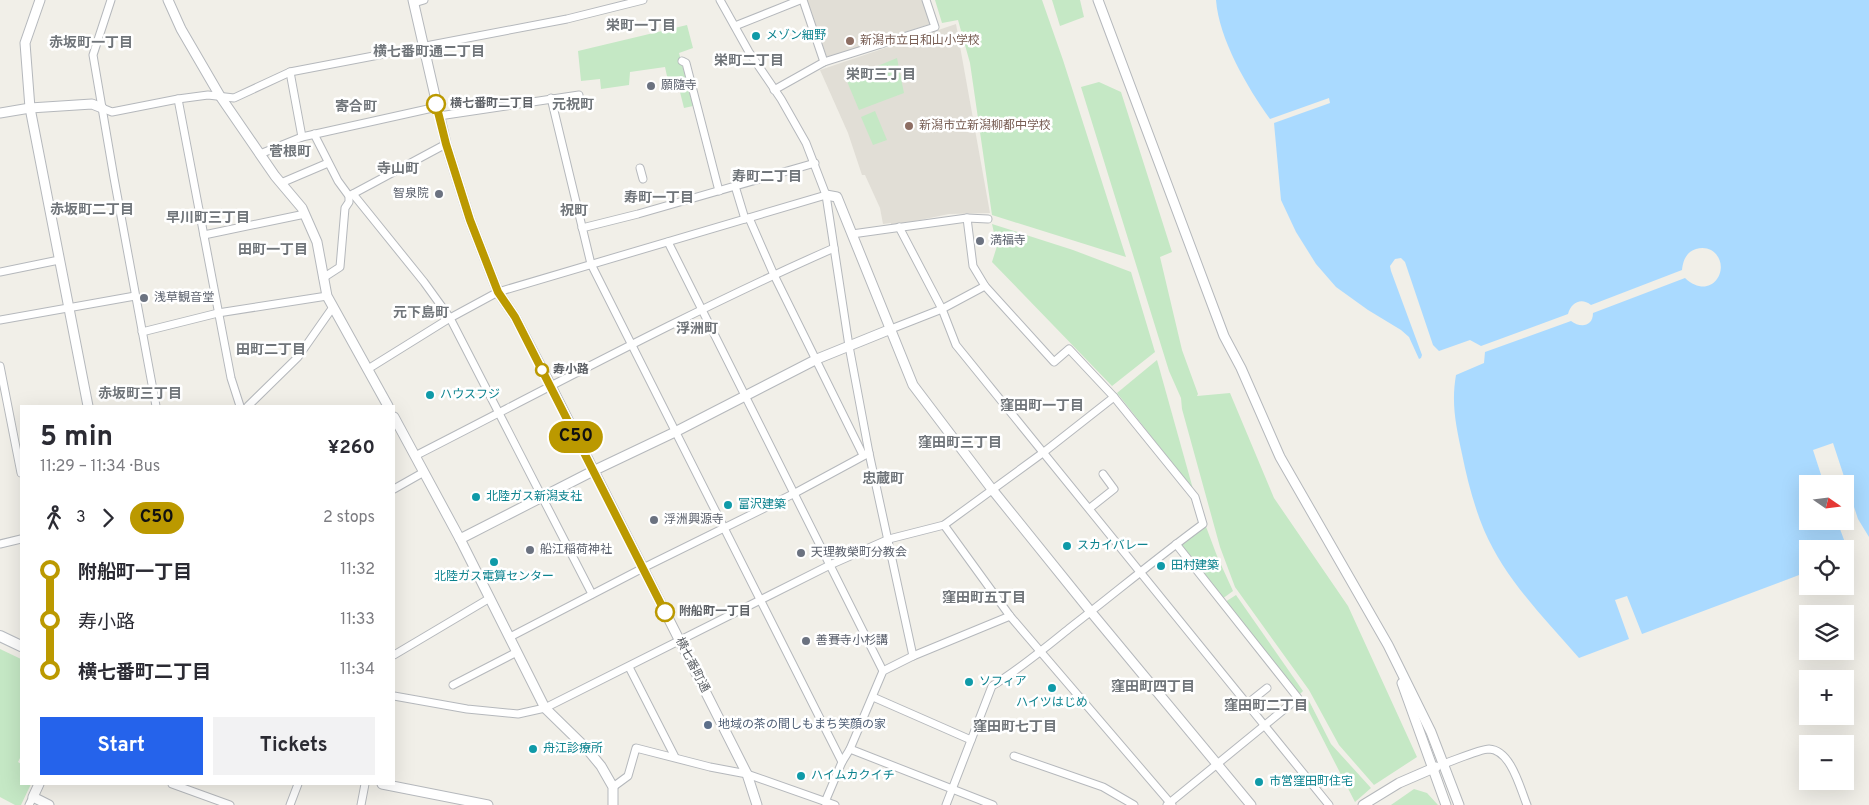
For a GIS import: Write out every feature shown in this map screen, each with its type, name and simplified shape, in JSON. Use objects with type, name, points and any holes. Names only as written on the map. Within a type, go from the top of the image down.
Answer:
[{"type":"main road","points":[[0,636],[20,646]]},
{"type":"street","points":[[40,0],[25,43],[30,108],[88,405]]},
{"type":"street","points":[[111,0],[93,55],[156,405]]},
{"type":"street","points":[[168,0],[181,29],[220,96],[281,183],[302,208],[317,242],[327,296],[387,405]]},
{"type":"street","points":[[413,1],[424,0]]},
{"type":"street","points":[[0,113],[30,108],[92,104],[112,112],[208,95],[234,98],[290,72],[566,19],[643,0]]},
{"type":"street","points":[[720,0],[749,52],[806,143],[826,195],[866,454],[888,539],[913,656]]},
{"type":"street","points":[[735,26],[802,0],[824,62]]},
{"type":"street","points":[[774,90],[824,62],[934,27],[926,0]]},
{"type":"street","points":[[1098,0],[1224,336],[1241,368],[1280,457],[1388,645],[1431,732],[1459,805]]},
{"type":"street","name":"横七番町通","points":[[413,1],[446,144],[470,220],[498,292],[515,317],[643,568],[747,774],[757,805]]},
{"type":"street","points":[[682,61],[686,63],[719,191]]},
{"type":"street","points":[[290,72],[302,137]]},
{"type":"street","points":[[260,154],[314,134],[438,111],[579,95]]},
{"type":"street","points":[[551,98],[591,264],[842,762]]},
{"type":"street","points":[[178,99],[232,384],[240,405]]},
{"type":"street","points":[[314,134],[328,163],[351,195],[424,282],[450,318],[592,594]]},
{"type":"street","points":[[323,278],[340,267],[345,208],[351,195],[446,144]]},
{"type":"street","points":[[281,183],[328,163]]},
{"type":"street","points":[[582,228],[815,163]]},
{"type":"street","points":[[640,168],[643,179]]},
{"type":"street","points":[[735,186],[747,218],[774,275],[866,454]]},
{"type":"street","points":[[368,369],[450,318],[498,292],[826,195],[837,197],[892,329],[913,385],[992,489],[1251,805]]},
{"type":"street","points":[[204,235],[305,214]]},
{"type":"street","points":[[852,234],[967,218],[988,219]]},
{"type":"street","points":[[946,805],[992,686],[1006,678],[1203,524],[1195,497],[1114,397],[1069,349],[1054,362],[985,286],[973,266],[967,218]]},
{"type":"street","points":[[899,227],[942,309],[956,345],[1329,805]]},
{"type":"street","points":[[668,242],[883,671]]},
{"type":"street","points":[[416,456],[702,310],[834,248]]},
{"type":"street","points":[[0,272],[59,260]]},
{"type":"street","points":[[460,539],[593,470],[675,432],[817,359],[942,309],[985,286]]},
{"type":"street","points":[[0,320],[135,296]]},
{"type":"street","points":[[142,332],[218,313],[327,296]]},
{"type":"street","points":[[249,405],[298,358],[333,307]]},
{"type":"street","points":[[0,366],[20,467]]},
{"type":"street","points":[[395,696],[518,714],[545,708],[888,539],[944,526],[1114,397]]},
{"type":"street","points":[[395,419],[460,539],[545,708],[587,749],[613,787],[613,805]]},
{"type":"street","points":[[510,637],[643,568],[795,493],[866,454]]},
{"type":"street","points":[[395,488],[424,472]]},
{"type":"street","points":[[1090,508],[1114,489],[1104,474]]},
{"type":"street","points":[[944,526],[1010,616],[1170,804],[1264,724],[1298,698],[1176,544]]},
{"type":"street","points":[[0,544],[20,539]]},
{"type":"street","points":[[395,653],[490,598]]},
{"type":"street","points":[[825,802],[883,671],[913,656],[1010,616]]},
{"type":"street","points":[[1388,645],[1446,805]]},
{"type":"street","points":[[452,685],[517,652]]},
{"type":"street","points":[[629,667],[675,757]]},
{"type":"street","points":[[1247,704],[1267,688]]},
{"type":"street","points":[[873,697],[970,740]]},
{"type":"street","points":[[613,787],[628,776],[636,748],[710,767],[747,774],[835,805]]},
{"type":"street","points":[[850,749],[993,805]]},
{"type":"street","points":[[1363,805],[1399,783],[1432,768],[1488,749],[1501,752],[1512,767],[1527,805]]},
{"type":"street","points":[[1014,756],[1103,787],[1134,805]]},
{"type":"street","points":[[39,785],[31,801],[49,805]]},
{"type":"street","points":[[179,785],[230,805]]},
{"type":"street","points":[[290,805],[298,785]]},
{"type":"street","points":[[361,805],[365,785]]},
{"type":"street","points":[[387,785],[488,805]]},
{"type":"shaded area","name":"新潟市立日和山小学校","points":[[807,0],[922,0],[930,24],[827,58]]},
{"type":"shaded area","name":"新潟市立新潟柳都中学校","points":[[956,24],[990,213],[949,214],[891,226],[891,223],[883,224],[880,208],[865,175],[862,175],[848,133],[820,70]]},
{"type":"green space","points":[[935,0],[1042,0],[1126,257],[992,215],[970,63],[958,20],[942,23]]},
{"type":"green space","points":[[1052,0],[1080,0],[1084,17],[1060,26]]},
{"type":"green space","points":[[687,25],[693,48],[679,53],[693,106],[684,108],[679,88],[670,90],[665,67],[630,72],[629,85],[601,89],[600,79],[581,81],[578,51]]},
{"type":"green space","points":[[897,58],[904,93],[859,110],[846,79]]},
{"type":"green space","points":[[1099,82],[1121,92],[1172,252],[1160,257],[1182,350],[1198,394],[1197,396],[1230,393],[1274,498],[1348,606],[1417,757],[1374,785],[1339,745],[1309,690],[1235,587],[1220,547],[1182,409],[1181,398],[1169,371],[1081,87]]},
{"type":"green space","points":[[875,111],[887,140],[873,145],[861,117]]},
{"type":"green space","points":[[992,224],[1073,250],[1131,272],[1155,352],[1112,386],[992,262],[997,246]]},
{"type":"green space","points":[[1157,360],[1193,489],[1117,393]]},
{"type":"green space","points":[[1205,524],[1233,591],[1222,599],[1181,545]]},
{"type":"green space","points":[[1236,595],[1303,691],[1298,696],[1225,602]]},
{"type":"green space","points":[[0,649],[20,659],[20,758],[18,762],[20,763],[20,785],[31,785],[21,805],[15,805],[0,797]]},
{"type":"green space","points":[[1307,697],[1331,744],[1371,788],[1355,802],[1309,712],[1300,701]]},
{"type":"green space","points":[[1414,789],[1427,793],[1438,805],[1391,805]]},
{"type":"water","points":[[1216,0],[1869,0],[1869,537],[1858,519],[1854,507],[1854,475],[1844,475],[1833,443],[1813,450],[1821,475],[1799,475],[1799,530],[1840,530],[1844,540],[1799,540],[1799,575],[1642,634],[1627,596],[1615,600],[1629,639],[1579,658],[1539,613],[1514,581],[1484,530],[1471,492],[1458,434],[1454,405],[1456,375],[1484,363],[1485,352],[1571,321],[1578,325],[1588,324],[1593,313],[1685,278],[1695,285],[1704,287],[1712,284],[1720,272],[1721,264],[1718,256],[1708,249],[1696,249],[1686,257],[1682,270],[1591,305],[1584,301],[1577,302],[1571,307],[1568,314],[1481,346],[1470,340],[1439,351],[1433,345],[1405,262],[1401,258],[1395,259],[1390,266],[1391,271],[1422,355],[1419,359],[1409,337],[1336,287],[1316,264],[1296,232],[1281,200],[1274,123],[1330,103],[1329,98],[1270,119],[1252,92],[1228,46],[1218,15]]},
{"type":"bus line","name":"C50","points":[[436,104],[446,144],[470,220],[498,292],[515,317],[665,612]]},
{"type":"place","name":"メゾン細野","points":[[756,36]]},
{"type":"place","name":"新潟市立日和山小学校","points":[[850,41]]},
{"type":"place","name":"願隨寺","points":[[651,86]]},
{"type":"place","name":"横七番町二丁目","points":[[436,104]]},
{"type":"place","name":"新潟市立新潟柳都中学校","points":[[909,126]]},
{"type":"place","name":"智泉院","points":[[439,194]]},
{"type":"place","name":"満福寺","points":[[980,241]]},
{"type":"place","name":"浅草観音堂","points":[[144,298]]},
{"type":"place","name":"寿小路","points":[[542,370]]},
{"type":"place","name":"ハウスフジ","points":[[430,395]]},
{"type":"place","name":"北陸ガス新潟支社","points":[[476,497]]},
{"type":"place","name":"富沢建築","points":[[728,505]]},
{"type":"place","name":"浮洲興源寺","points":[[654,520]]},
{"type":"place","name":"スカイバレー","points":[[1067,546]]},
{"type":"place","name":"船江稲荷神社","points":[[530,550]]},
{"type":"place","name":"天理教榮町分教会","points":[[801,553]]},
{"type":"place","name":"北陸ガス電算センター","points":[[494,562]]},
{"type":"place","name":"田村建築","points":[[1161,566]]},
{"type":"place","name":"附船町一丁目","points":[[665,612]]},
{"type":"place","name":"善賽寺小杉講","points":[[806,641]]},
{"type":"place","name":"ソフィア","points":[[969,682]]},
{"type":"place","name":"ハイツはじめ","points":[[1052,688]]},
{"type":"place","name":"地域の茶の間しもまち笑顔の家","points":[[708,725]]},
{"type":"place","name":"舟江診療所","points":[[533,749]]},
{"type":"place","name":"ハイムカクイチ","points":[[801,776]]},
{"type":"place","name":"市営窪田町住宅","points":[[1259,782]]},
{"type":"district","name":"栄町一丁目","points":[[641,26]]},
{"type":"district","name":"赤坂町一丁目","points":[[91,43]]},
{"type":"district","name":"横七番町通二丁目","points":[[429,52]]},
{"type":"district","name":"栄町二丁目","points":[[749,61]]},
{"type":"district","name":"栄町三丁目","points":[[881,75]]},
{"type":"district","name":"元祝町","points":[[573,105]]},
{"type":"district","name":"寄合町","points":[[356,107]]},
{"type":"district","name":"菅根町","points":[[290,152]]},
{"type":"district","name":"寺山町","points":[[398,169]]},
{"type":"district","name":"寿町二丁目","points":[[767,177]]},
{"type":"district","name":"寿町一丁目","points":[[659,198]]},
{"type":"district","name":"赤坂町二丁目","points":[[92,210]]},
{"type":"district","name":"祝町","points":[[574,211]]},
{"type":"district","name":"早川町三丁目","points":[[208,218]]},
{"type":"district","name":"田町一丁目","points":[[273,250]]},
{"type":"district","name":"元下島町","points":[[421,313]]},
{"type":"district","name":"浮洲町","points":[[697,329]]},
{"type":"district","name":"田町二丁目","points":[[271,350]]},
{"type":"district","name":"赤坂町三丁目","points":[[140,394]]},
{"type":"district","name":"窪田町一丁目","points":[[1042,406]]},
{"type":"district","name":"窪田町三丁目","points":[[960,443]]},
{"type":"district","name":"忠蔵町","points":[[883,479]]},
{"type":"district","name":"窪田町五丁目","points":[[984,598]]},
{"type":"district","name":"窪田町四丁目","points":[[1153,687]]},
{"type":"district","name":"窪田町二丁目","points":[[1266,706]]},
{"type":"district","name":"窪田町七丁目","points":[[1015,727]]}]
